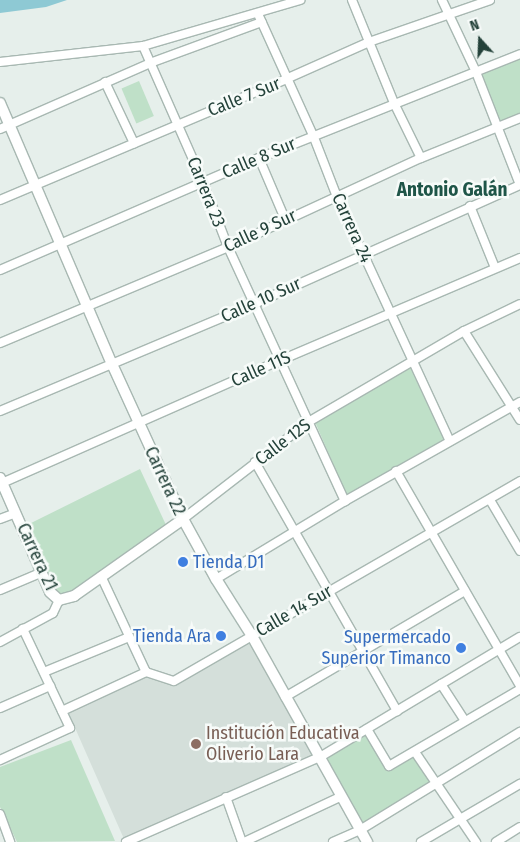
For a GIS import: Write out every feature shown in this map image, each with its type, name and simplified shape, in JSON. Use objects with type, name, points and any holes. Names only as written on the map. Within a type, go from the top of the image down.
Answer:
[{"type":"street","points":[[267,0],[268,9]]},
{"type":"street","points":[[0,62],[143,46],[258,14],[268,9],[300,0]]},
{"type":"street","points":[[352,0],[394,103],[421,158]]},
{"type":"street","points":[[442,0],[476,72],[520,185]]},
{"type":"street","name":"Calle 7 Sur","points":[[0,200],[369,42],[490,0]]},
{"type":"street","name":"Carrera 24","points":[[258,14],[363,255],[450,441]]},
{"type":"street","points":[[4,127],[150,63],[262,22]]},
{"type":"street","name":"Carrera 23","points":[[143,46],[203,182],[228,247],[310,421],[345,501]]},
{"type":"street","name":"Calle 8 Sur","points":[[0,270],[312,135],[520,54]]},
{"type":"street","points":[[105,82],[134,143]]},
{"type":"street","name":"Carrera 22","points":[[0,103],[4,127],[34,186],[86,306],[183,519],[216,579],[252,636],[367,842]]},
{"type":"street","name":"Calle 9 Sur","points":[[0,343],[228,247],[285,219],[421,158],[520,118]]},
{"type":"street","points":[[259,158],[285,219]]},
{"type":"street","name":"Calle 10 Sur","points":[[0,411],[254,304],[520,185]]},
{"type":"street","points":[[470,206],[495,268]]},
{"type":"street","name":"Calle 11S","points":[[1,480],[139,424],[281,360],[520,258]]},
{"type":"street","name":"Calle 12S","points":[[59,600],[74,596],[183,519],[310,421],[464,331],[520,304]]},
{"type":"street","points":[[464,331],[520,420]]},
{"type":"street","points":[[216,579],[345,501],[520,402]]},
{"type":"street","points":[[255,462],[397,711]]},
{"type":"street","points":[[367,729],[389,766],[520,687],[396,472]]},
{"type":"street","name":"Carrera 21","points":[[0,642],[53,613],[59,600],[50,592],[40,573],[1,480]]},
{"type":"street","name":"Calle 14 Sur","points":[[146,672],[174,681],[520,481]]},
{"type":"street","points":[[490,500],[519,548]]},
{"type":"street","points":[[0,519],[16,513]]},
{"type":"street","points":[[0,590],[40,573]]},
{"type":"street","points":[[62,711],[146,672],[100,576]]},
{"type":"street","points":[[285,697],[465,591]]},
{"type":"street","points":[[0,760],[70,728],[23,630]]},
{"type":"street","points":[[126,842],[320,757],[520,636]]},
{"type":"street","points":[[44,672],[129,637]]},
{"type":"street","points":[[441,684],[465,721]]},
{"type":"street","points":[[0,708],[50,686]]},
{"type":"street","points":[[333,842],[360,830],[438,784],[520,732]]},
{"type":"street","points":[[415,752],[476,842]]},
{"type":"street","points":[[421,842],[520,784]]},
{"type":"street","points":[[226,797],[243,842],[342,796]]},
{"type":"street","points":[[0,814],[10,842]]},
{"type":"street","points":[[496,842],[520,826]]},
{"type":"shaded area","name":"Institución Educativa Oliverio Lara","points":[[249,640],[314,756],[124,839],[68,712],[148,674],[174,683]]},
{"type":"green space","points":[[520,54],[520,118],[498,127],[476,72]]},
{"type":"green space","points":[[139,81],[154,116],[136,123],[122,88]]},
{"type":"green space","points":[[409,365],[444,440],[347,496],[315,422]]},
{"type":"green space","points":[[140,469],[166,525],[74,591],[62,594],[57,591],[53,588],[27,525]]},
{"type":"green space","points":[[367,731],[387,768],[414,755],[434,783],[361,827],[323,758]]},
{"type":"green space","points":[[71,740],[115,841],[17,842],[0,807],[0,767]]},
{"type":"water","points":[[0,0],[67,0],[46,7],[0,13]]},
{"type":"place","name":"Tienda D1","points":[[183,562]]},
{"type":"place","name":"Tienda Ara","points":[[221,636]]},
{"type":"place","name":"Supermercado Superior Timanco","points":[[461,648]]},
{"type":"place","name":"Institución Educativa Oliverio Lara","points":[[196,744]]},
{"type":"district","name":"Antonio Galán","points":[[452,190]]}]
